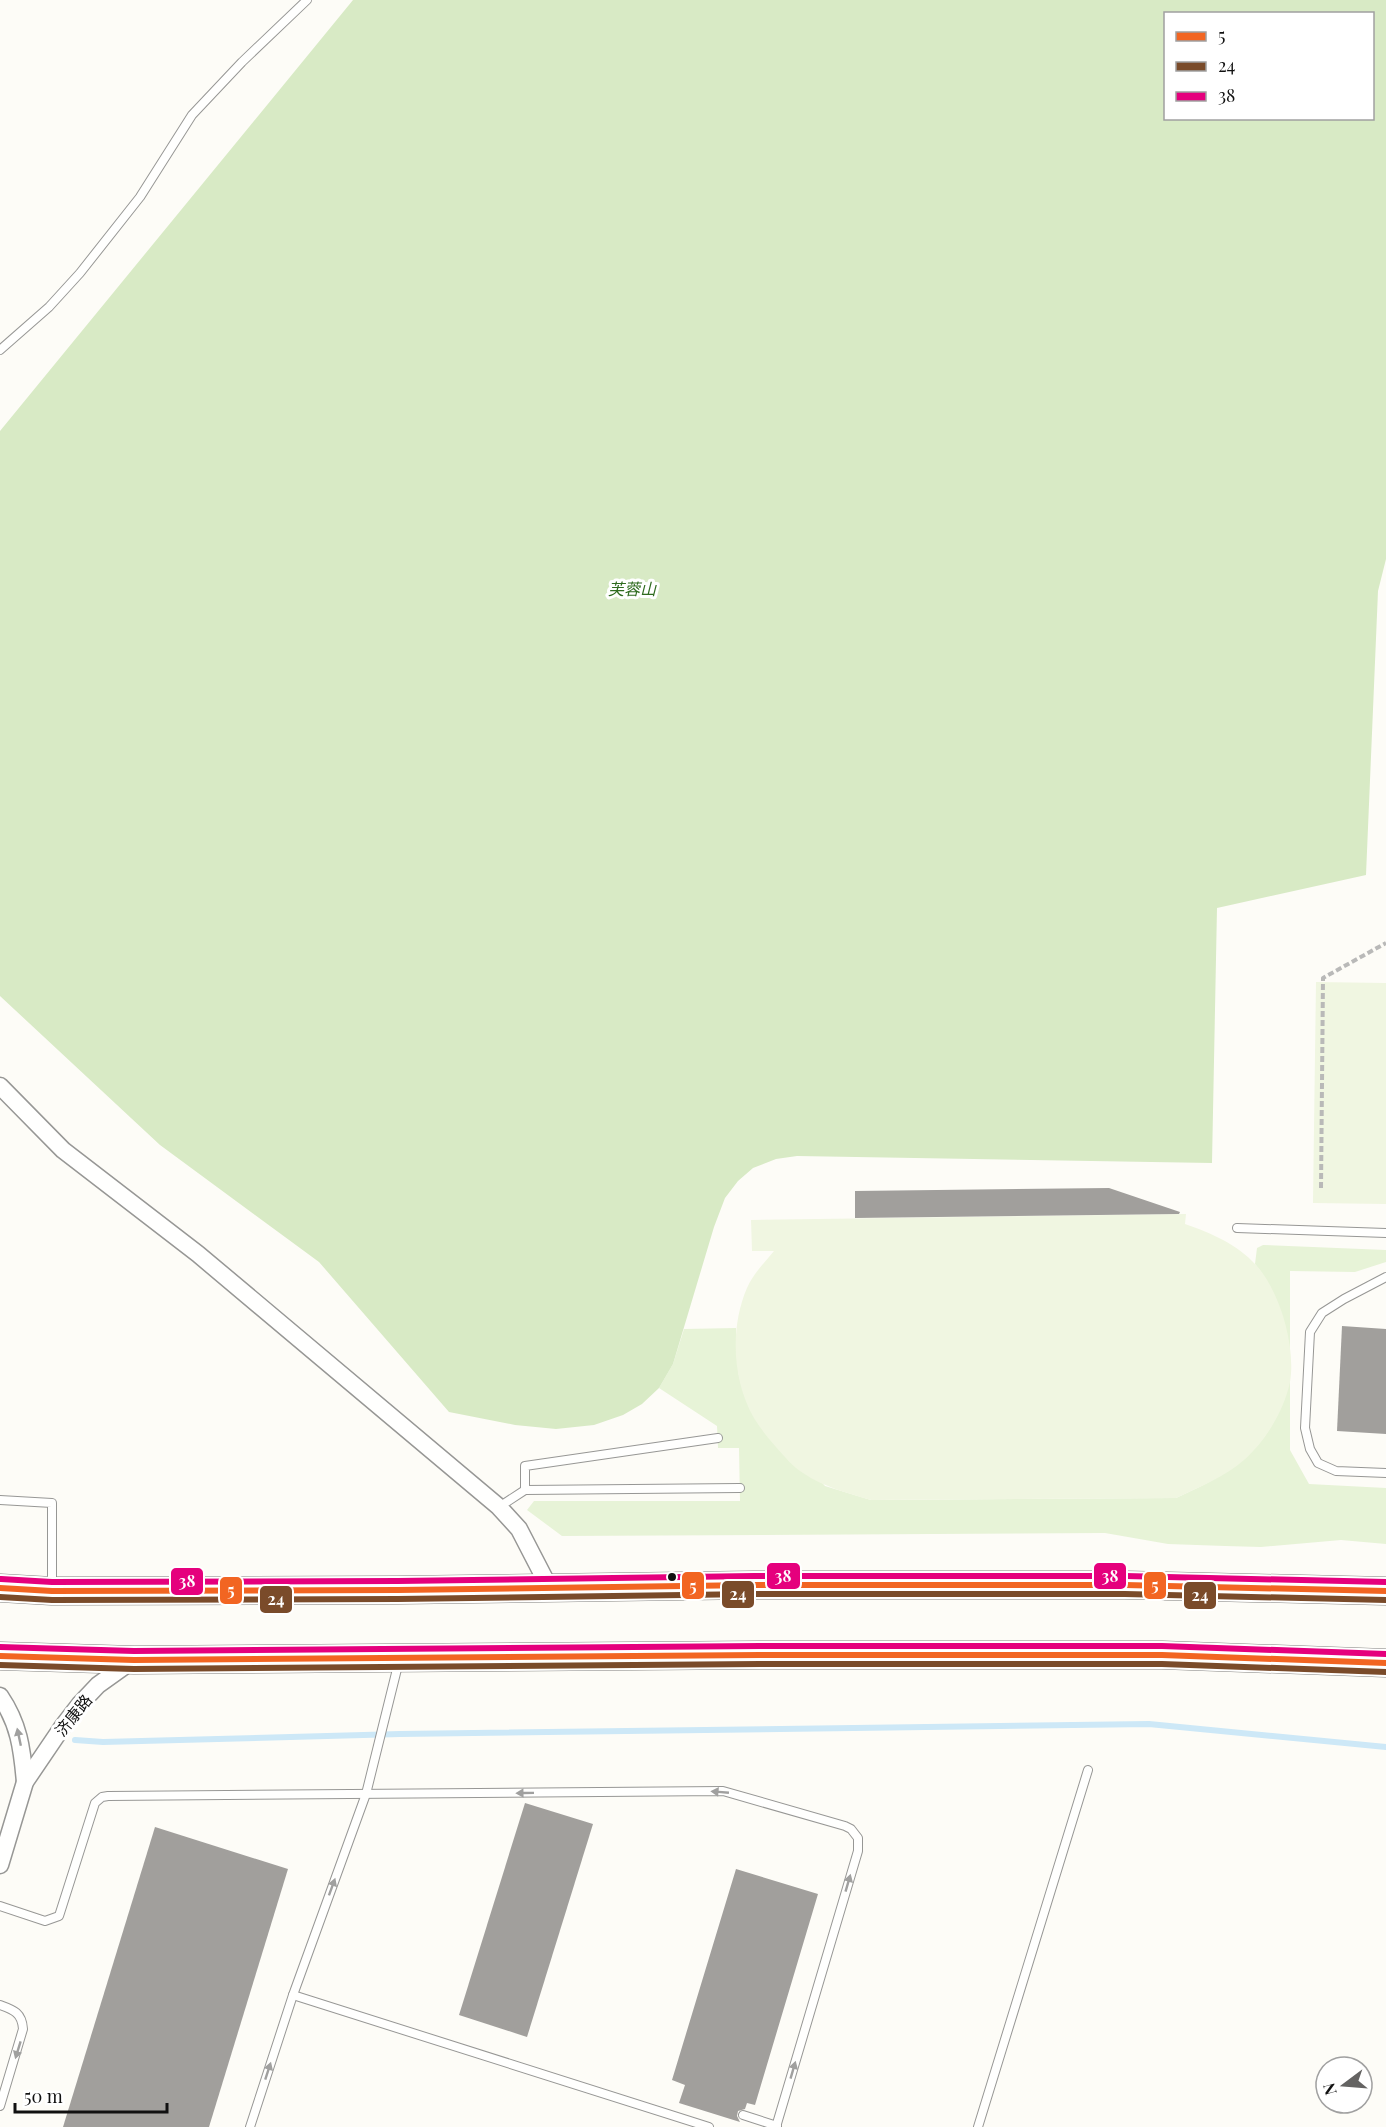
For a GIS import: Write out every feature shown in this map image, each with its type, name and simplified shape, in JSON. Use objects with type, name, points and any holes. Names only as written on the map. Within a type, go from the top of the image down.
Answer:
[{"type":"main road","points":[[0,1588],[52,1591],[754,1585],[1125,1585],[1386,1591]]},
{"type":"main road","points":[[0,1656],[134,1660],[1162,1655],[1386,1663]]},
{"type":"street","points":[[0,1086],[63,1150],[198,1254],[499,1507],[519,1529],[549,1587]]},
{"type":"street","name":"济康路","points":[[0,1865],[25,1782],[80,1704],[98,1685],[134,1660]]},
{"type":"street","name":"济康路","points":[[0,1696],[17,1727],[23,1754],[25,1782]]},
{"type":"lane","points":[[0,350],[49,307],[80,273],[140,196],[192,115],[242,62],[307,0]]},
{"type":"lane","points":[[1236,1228],[1386,1233]]},
{"type":"lane","points":[[1386,1277],[1322,1313],[1310,1332],[1305,1428],[1310,1449],[1318,1463],[1336,1471],[1386,1473]]},
{"type":"lane","points":[[525,1490],[525,1466],[718,1438]]},
{"type":"lane","points":[[499,1507],[525,1490],[740,1488]]},
{"type":"lane","points":[[0,1500],[52,1503],[52,1591]]},
{"type":"lane","points":[[250,2127],[293,1995],[366,1794],[400,1658]]},
{"type":"lane","points":[[978,2127],[1088,1770]]},
{"type":"lane","points":[[0,1906],[45,1921],[59,1916],[95,1803],[102,1797],[723,1791],[851,1829],[858,1838],[858,1851],[776,2127],[743,2115]]},
{"type":"lane","points":[[293,1995],[709,2127]]},
{"type":"lane","points":[[0,2005],[21,2016],[23,2029],[0,2106]]},
{"type":"path","points":[[1321,1188],[1323,978],[1386,943]]},
{"type":"green space","name":"芙蓉山","points":[[353,0],[1386,0],[1386,559],[1378,591],[1366,875],[1217,908],[1212,1163],[797,1156],[776,1159],[753,1168],[738,1181],[725,1198],[714,1227],[673,1364],[659,1388],[642,1404],[623,1415],[594,1425],[556,1429],[515,1425],[449,1412],[319,1262],[160,1145],[0,996],[0,431]]},
{"type":"green space","points":[[1316,982],[1386,983],[1386,1204],[1313,1203]]},
{"type":"green space","points":[[1186,1214],[1185,1224],[1232,1245],[1249,1258],[1265,1276],[1284,1320],[1291,1353],[1291,1368],[1290,1382],[1279,1414],[1260,1444],[1229,1472],[1176,1498],[871,1500],[827,1486],[799,1471],[764,1433],[747,1403],[741,1387],[736,1353],[738,1319],[747,1288],[759,1268],[774,1251],[752,1251],[751,1220]]},
{"type":"green space","points":[[1263,1245],[1386,1250],[1386,1262],[1355,1272],[1290,1271],[1290,1358],[1279,1308],[1269,1285],[1255,1264],[1257,1248]]},
{"type":"green space","points":[[736,1328],[739,1376],[746,1399],[825,1486],[871,1500],[1176,1498],[1217,1478],[1249,1454],[1273,1422],[1283,1403],[1290,1379],[1290,1450],[1309,1484],[1386,1488],[1386,1544],[1341,1540],[1261,1547],[1168,1544],[1105,1533],[562,1536],[527,1510],[534,1501],[740,1501],[739,1448],[718,1448],[717,1426],[659,1388],[673,1364],[684,1329]]},
{"type":"building","points":[[1109,1188],[1180,1212],[1179,1214],[855,1218],[855,1191]]},
{"type":"building","points":[[1342,1326],[1386,1329],[1386,1434],[1337,1431]]},
{"type":"building","points":[[525,1803],[593,1824],[527,2037],[459,2015]]},
{"type":"building","points":[[155,1827],[288,1869],[209,2127],[63,2127]]},
{"type":"building","points":[[736,1869],[818,1894],[755,2105],[747,2103],[745,2109],[738,2111],[737,2116],[740,2122],[679,2103],[685,2085],[672,2080]]},
{"type":"waterway","points":[[75,1740],[103,1742],[400,1734],[1149,1724],[1386,1747]]},
{"type":"transit line","name":"38","points":[[1,1579],[52,1582],[398,1581],[754,1576],[1125,1576],[1386,1582]]},
{"type":"transit line","name":"5","points":[[0,1588],[52,1591],[398,1590],[754,1585],[1125,1585],[1386,1591]]},
{"type":"transit line","name":"24","points":[[0,1597],[52,1600],[398,1599],[754,1594],[1125,1594],[1386,1600]]},
{"type":"transit line","name":"38","points":[[0,1647],[134,1651],[760,1646],[1162,1646],[1386,1654]]},
{"type":"transit line","name":"5","points":[[0,1656],[134,1660],[760,1655],[1162,1655],[1386,1663]]},
{"type":"transit line","name":"24","points":[[0,1665],[134,1669],[760,1664],[1162,1664],[1386,1672]]}]
